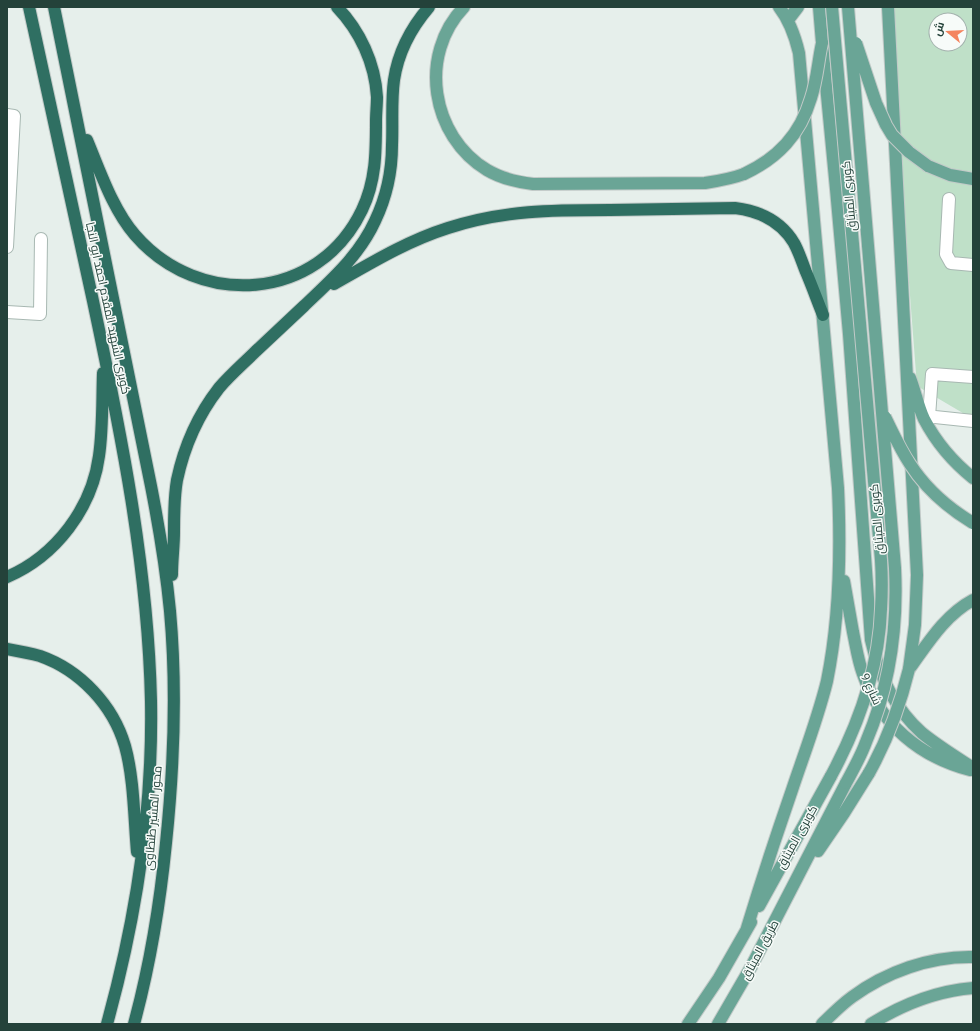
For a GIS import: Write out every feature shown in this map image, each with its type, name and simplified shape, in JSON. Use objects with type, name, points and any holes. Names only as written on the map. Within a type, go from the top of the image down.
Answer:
[{"type":"highway","name":"كوبرى الشهيد المقدم احمد ابو النجا","points":[[29,7],[119,427],[132,503],[147,617]]},
{"type":"highway","name":"كوبرى الشهيد المقدم احمد ابو النجا","points":[[54,7],[155,506],[166,569],[170,612]]},
{"type":"highway","points":[[77,117],[118,210],[134,234],[154,254],[177,269],[197,278],[217,283],[245,286],[260,285],[288,278],[326,256],[347,235],[359,216],[368,196],[372,182],[376,153],[377,96],[375,83],[363,44],[350,21],[337,7]]},
{"type":"highway","points":[[170,612],[175,497],[181,464],[193,432],[209,402],[230,376],[341,271],[360,247],[368,234],[381,207],[389,178],[392,147],[393,93],[397,65],[407,38],[414,26],[429,7]]},
{"type":"highway","points":[[315,295],[407,243],[448,228],[489,217],[554,210],[735,208],[761,214],[776,223],[786,232],[798,250],[823,315]]},
{"type":"highway","points":[[7,577],[25,567],[50,549],[61,538],[79,514],[86,500],[94,479],[101,442],[104,352]]},
{"type":"highway","name":"محور المشير طنطاوى","points":[[134,1024],[153,937],[168,820],[174,739],[173,654],[170,612]]},
{"type":"highway","name":"محور المشير طنطاوى","points":[[107,1024],[133,915],[145,833],[148,797],[151,704],[147,617]]},
{"type":"highway","points":[[7,649],[40,656],[67,669],[99,697],[114,720],[125,745],[128,758],[139,876]]},
{"type":"main road","points":[[464,7],[448,30],[443,41],[437,65],[436,90],[442,114],[452,136],[468,155],[487,170],[509,180],[533,184],[704,183],[724,180],[744,174],[762,165],[778,153],[795,133],[808,109],[812,96],[822,43]]},
{"type":"main road","points":[[747,928],[773,843],[812,731],[826,682],[835,632],[838,594],[840,534],[838,488],[799,53],[797,42],[788,20],[779,7]]},
{"type":"main road","points":[[788,20],[798,7]]},
{"type":"main road","points":[[819,7],[849,334],[871,640],[883,680],[905,714],[932,740],[973,768]]},
{"type":"main road","name":"كوبرى الميثاق","points":[[688,1024],[725,968],[843,754],[870,684],[879,635],[882,610],[881,560],[832,7]]},
{"type":"main road","name":"كوبرى الميثاق","points":[[799,876],[866,743],[887,680],[894,635],[896,598],[895,568],[848,7]]},
{"type":"main road","points":[[799,876],[830,834],[851,802],[884,745],[900,705],[909,668],[915,625],[917,581],[888,7]]},
{"type":"main road","points":[[850,25],[876,103],[892,135],[904,148],[928,166],[950,175],[973,179]]},
{"type":"main road","points":[[906,365],[930,430],[947,453],[973,478]]},
{"type":"main road","points":[[882,411],[902,450],[918,475],[938,498],[973,523]]},
{"type":"main road","name":"شارع 9","points":[[839,556],[859,660],[863,675],[876,702],[893,726],[916,746],[943,761],[957,767],[973,771]]},
{"type":"main road","points":[[909,668],[941,626],[959,609],[973,600]]},
{"type":"main road","name":"طريق الميثاق","points":[[718,1024],[751,967],[799,876]]},
{"type":"main road","points":[[822,1024],[850,998],[898,971],[933,961],[973,957]]},
{"type":"main road","points":[[871,1024],[885,1015],[917,1000],[947,992],[973,988]]},
{"type":"street","points":[[7,115],[14,116],[7,247]]},
{"type":"street","points":[[949,199],[946,254],[951,264],[973,265]]},
{"type":"street","points":[[7,312],[40,314],[41,239]]},
{"type":"street","points":[[973,377],[932,374],[926,417],[973,421]]},
{"type":"green space","points":[[890,7],[973,7],[973,419],[917,386],[888,10]]}]
